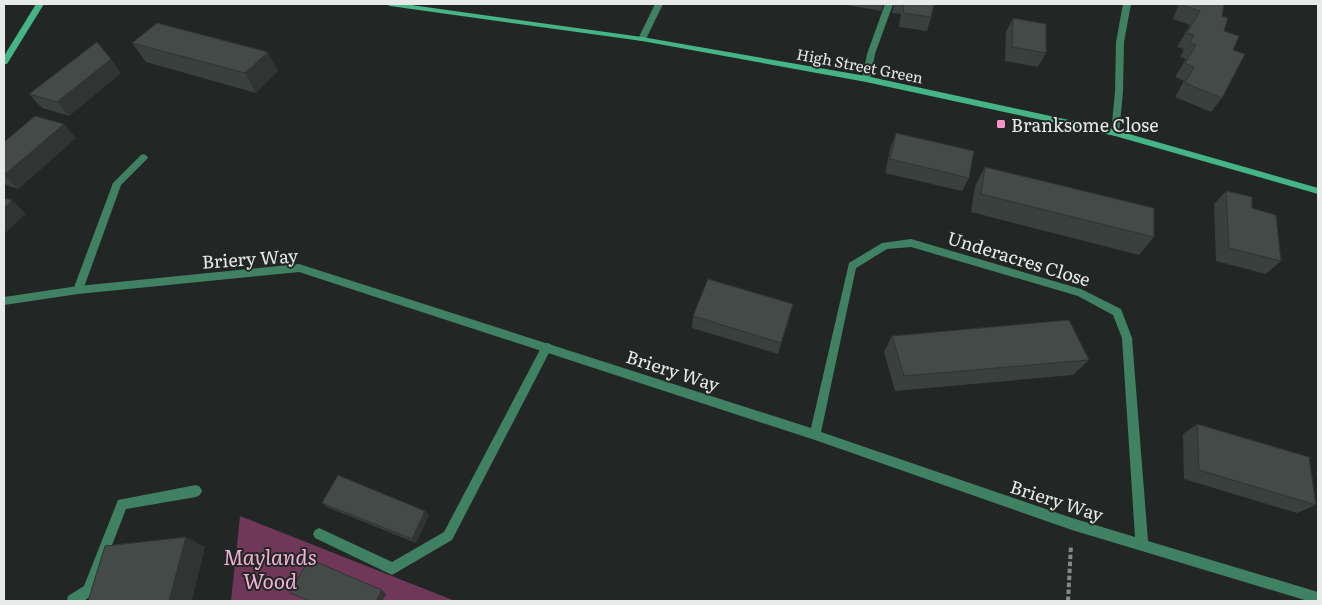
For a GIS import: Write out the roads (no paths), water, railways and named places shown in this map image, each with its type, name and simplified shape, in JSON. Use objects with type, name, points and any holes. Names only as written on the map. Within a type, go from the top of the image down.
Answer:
[{"type":"street","points":[[4,62],[40,4]]},
{"type":"street","name":"High Street Green","points":[[390,4],[642,39],[866,78],[1116,133],[1318,191]]},
{"type":"street","points":[[642,39],[659,4]]},
{"type":"street","points":[[866,78],[871,54],[889,4]]},
{"type":"street","points":[[1116,133],[1120,42],[1127,4]]},
{"type":"street","points":[[78,290],[117,183],[144,157]]},
{"type":"street","name":"Underacres Close","points":[[815,435],[852,266],[885,246],[911,243],[1081,293],[1117,312],[1127,338],[1142,545]]},
{"type":"street","name":"Briery Way","points":[[4,300],[78,290],[298,268],[815,435],[1072,524],[1318,598]]},
{"type":"street","points":[[318,534],[392,569],[448,536],[547,347]]},
{"type":"street","points":[[73,601],[88,590],[122,504],[196,491]]},
{"type":"place","name":"Branksome Close","points":[[1001,124]]},
{"type":"park label","name":"Maylands Wood","points":[[270,567]]}]
